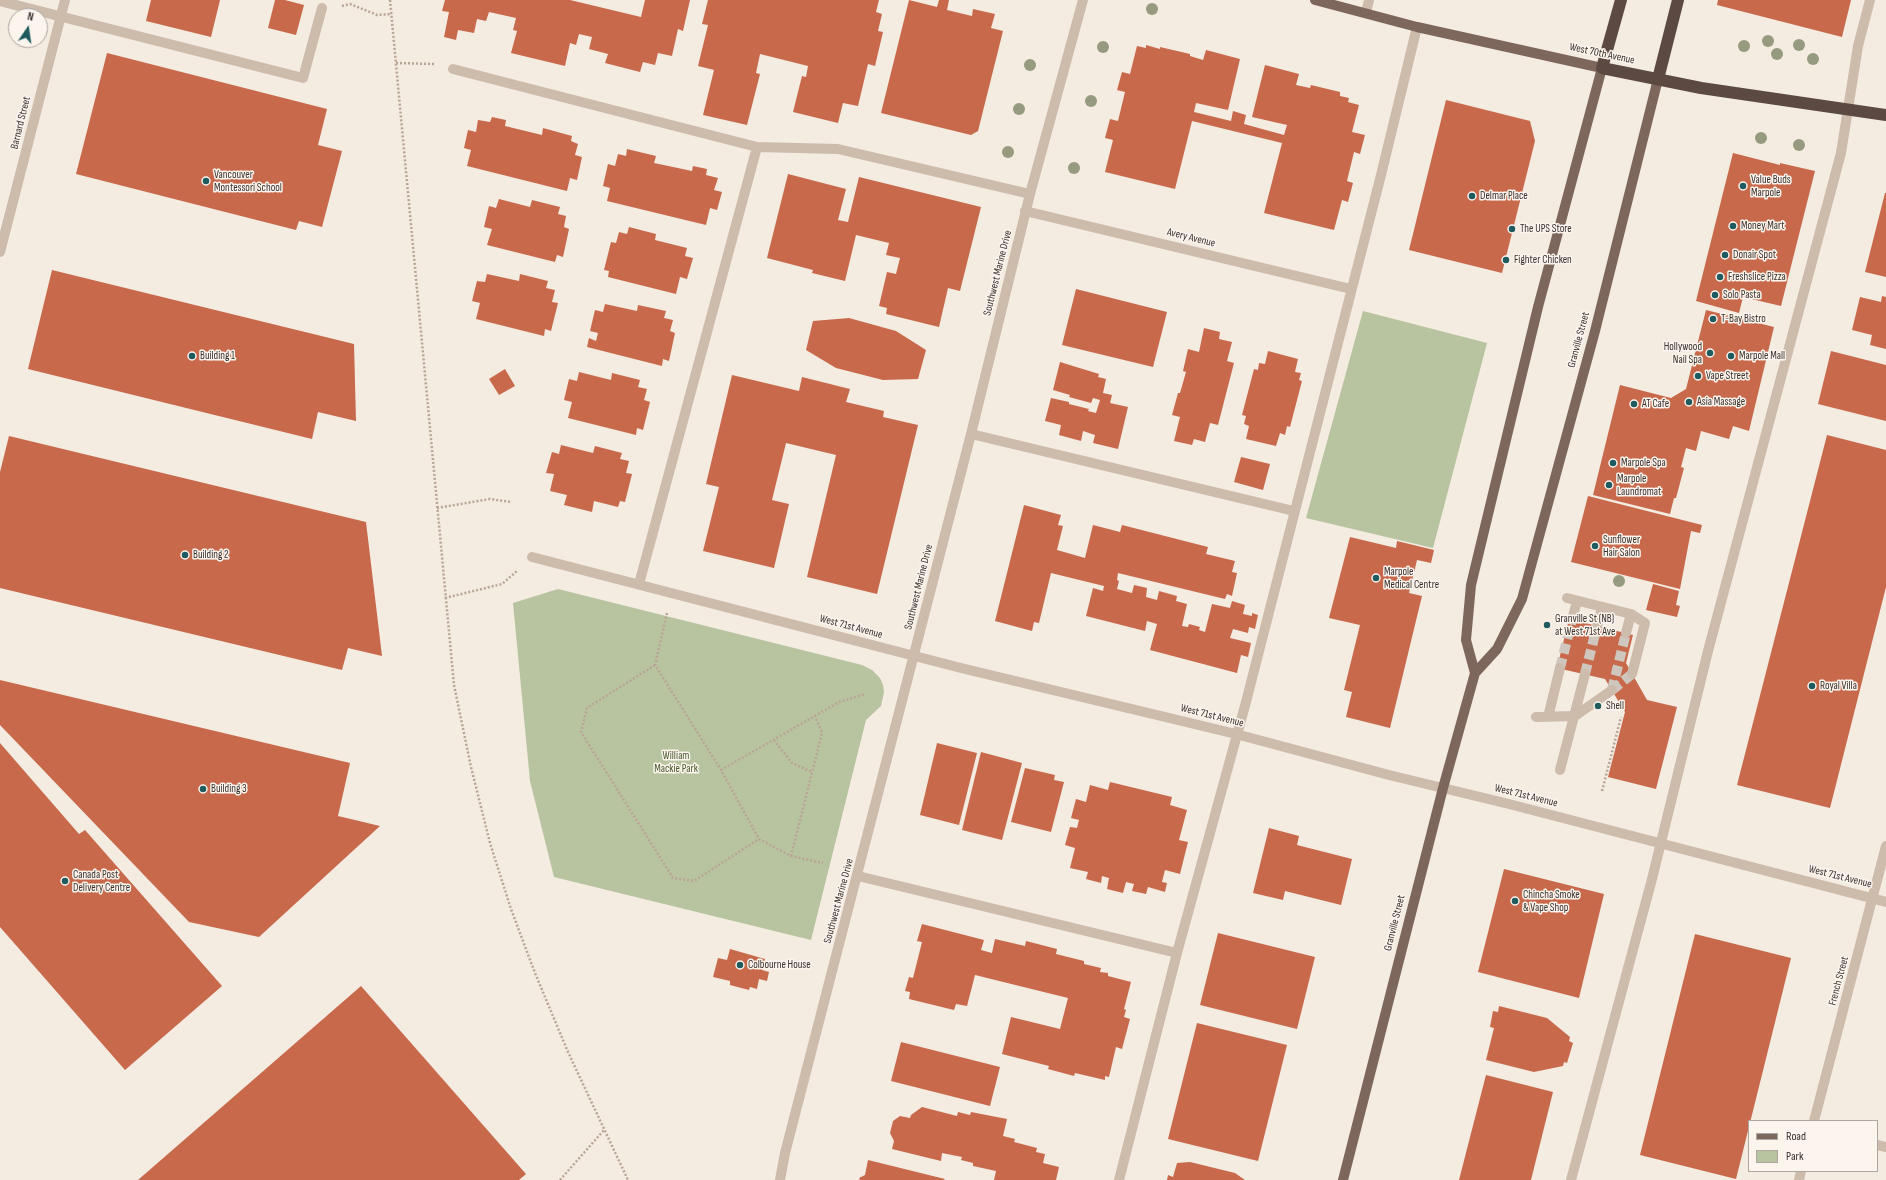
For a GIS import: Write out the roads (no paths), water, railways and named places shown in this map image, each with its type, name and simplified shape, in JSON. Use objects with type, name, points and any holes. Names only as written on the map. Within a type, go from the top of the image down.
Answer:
[{"type":"highway","name":"Granville Street","points":[[1602,68],[1621,0]]},
{"type":"highway","name":"Granville Street","points":[[1658,79],[1678,0]]},
{"type":"highway","name":"West 70th Avenue","points":[[1602,68],[1701,88],[1886,115]]},
{"type":"main road","name":"West 70th Avenue","points":[[1315,0],[1417,26],[1602,68]]},
{"type":"main road","name":"Granville Street","points":[[1474,673],[1466,640],[1470,584],[1542,292],[1602,68]]},
{"type":"main road","name":"Granville Street","points":[[1342,1180],[1474,673],[1497,649],[1522,599],[1594,331],[1658,79]]},
{"type":"street","name":"Barnard Street","points":[[0,252],[65,0]]},
{"type":"street","name":"Southwest Marine Drive","points":[[780,1180],[785,1153],[858,876],[971,434],[1025,211],[1082,0]]},
{"type":"street","points":[[1366,13],[1369,0]]},
{"type":"street","points":[[1571,1180],[1660,843],[1712,636],[1842,153],[1847,109],[1858,46],[1870,0]]},
{"type":"street","points":[[0,1],[303,78],[322,8]]},
{"type":"street","points":[[1119,1180],[1177,953],[1294,511],[1417,26]]},
{"type":"street","points":[[453,69],[757,147],[838,149],[1030,194]]},
{"type":"street","points":[[639,584],[757,147]]},
{"type":"street","name":"Avery Avenue","points":[[1025,211],[1351,289]]},
{"type":"street","points":[[971,434],[1294,511]]},
{"type":"street","name":"West 71st Avenue","points":[[532,557],[914,656],[1236,734],[1389,775],[1660,843],[1886,902]]},
{"type":"street","points":[[1567,598],[1602,608],[1631,614],[1645,623],[1632,674]]},
{"type":"street","points":[[1572,620],[1577,601]]},
{"type":"street","points":[[1597,626],[1602,608]]},
{"type":"street","points":[[1626,633],[1631,614]]},
{"type":"street","points":[[1548,717],[1560,668]]},
{"type":"street","points":[[1560,770],[1585,674]]},
{"type":"street","points":[[1536,717],[1575,716],[1612,690]]},
{"type":"street","name":"French Street","points":[[1814,1120],[1886,846]]},
{"type":"street","points":[[858,876],[1177,953]]},
{"type":"tunnel","points":[[1560,668],[1572,620]]},
{"type":"tunnel","points":[[1585,674],[1597,626]]},
{"type":"tunnel","points":[[1612,690],[1626,633]]},
{"type":"tunnel","points":[[1612,690],[1632,674]]},
{"type":"place","name":"Vancouver Montessori School","points":[[206,181]]},
{"type":"place","name":"Value Buds Marpole","points":[[1743,186]]},
{"type":"place","name":"Delmar Place","points":[[1472,196]]},
{"type":"place","name":"Money Mart","points":[[1733,226]]},
{"type":"place","name":"The UPS Store","points":[[1512,229]]},
{"type":"place","name":"Donair Spot","points":[[1725,255]]},
{"type":"place","name":"Fighter Chicken","points":[[1506,260]]},
{"type":"place","name":"Freshslice Pizza","points":[[1720,277]]},
{"type":"place","name":"Solo Pasta","points":[[1715,295]]},
{"type":"place","name":"T-Bay Bistro","points":[[1713,319]]},
{"type":"place","name":"Hollywood Nail Spa","points":[[1710,353]]},
{"type":"place","name":"Building 1","points":[[192,356]]},
{"type":"place","name":"Marpole Mall","points":[[1731,356]]},
{"type":"place","name":"Vape Street","points":[[1698,376]]},
{"type":"place","name":"Asia Massage","points":[[1689,402]]},
{"type":"place","name":"AT Cafe","points":[[1634,404]]},
{"type":"place","name":"Marpole Spa","points":[[1613,463]]},
{"type":"place","name":"Marpole Laundromat","points":[[1609,485]]},
{"type":"place","name":"Sunflower Hair Salon","points":[[1595,546]]},
{"type":"place","name":"Building 2","points":[[185,555]]},
{"type":"place","name":"Marpole Medical Centre","points":[[1376,578]]},
{"type":"place","name":"Granville St (NB) at West 71st Ave","points":[[1547,625]]},
{"type":"place","name":"Royal Villa","points":[[1812,686]]},
{"type":"place","name":"Shell","points":[[1598,706]]},
{"type":"place","name":"Building 3","points":[[203,789]]},
{"type":"place","name":"Canada Post Delivery Centre","points":[[65,881]]},
{"type":"place","name":"Chincha Smoke & Vape Shop","points":[[1515,901]]},
{"type":"place","name":"Colbourne House","points":[[740,965]]},
{"type":"park label","name":"William Mackie Park","points":[[676,762]]}]
